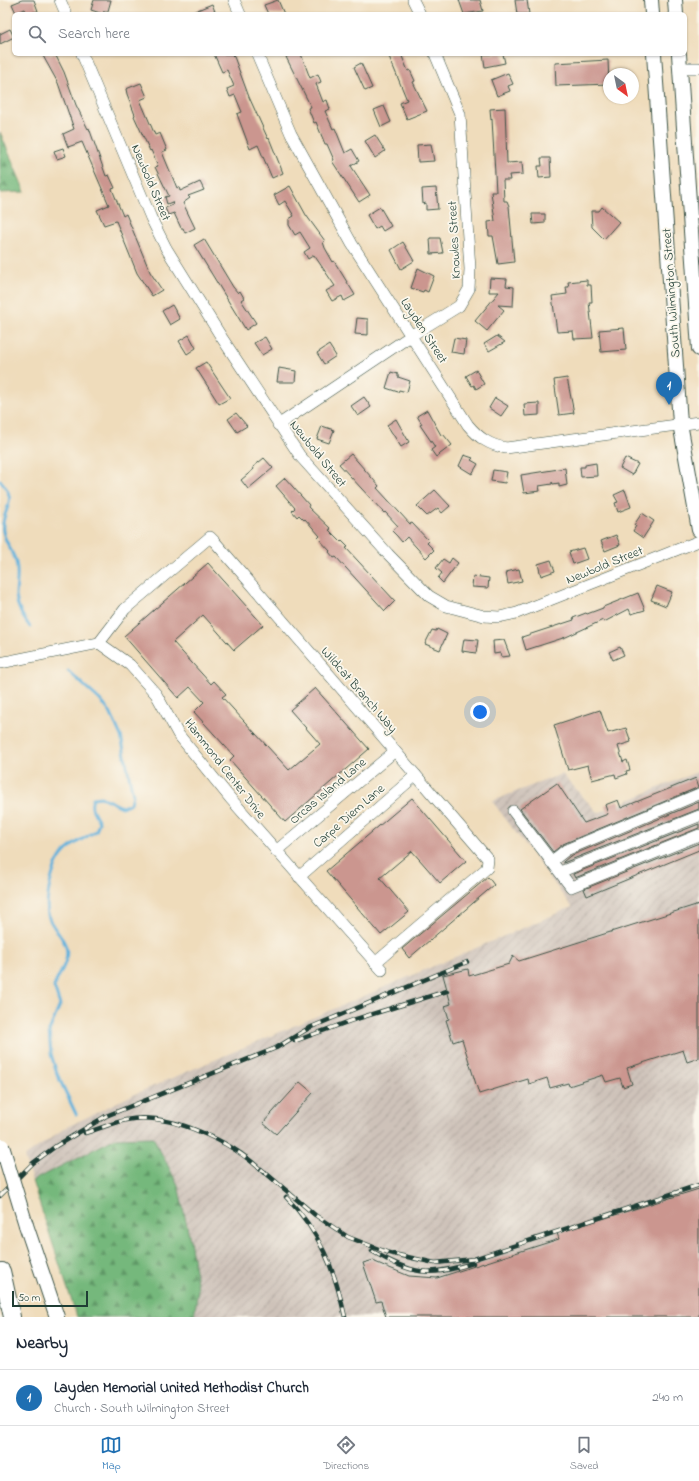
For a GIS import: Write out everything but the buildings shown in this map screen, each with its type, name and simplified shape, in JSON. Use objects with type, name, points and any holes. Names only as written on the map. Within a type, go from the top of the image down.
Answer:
[{"type":"highway","points":[[1,1268],[12,1317]]},
{"type":"main road","name":"South Wilmington Street","points":[[654,56],[680,423],[699,530]]},
{"type":"main road","points":[[674,56],[680,68]]},
{"type":"main road","name":"South Wilmington Street","points":[[679,56],[694,215],[699,349]]},
{"type":"main road","points":[[1,1143],[26,1225],[57,1317]]},
{"type":"main road","points":[[1,1268],[18,1317]]},
{"type":"street","points":[[60,0],[65,12]]},
{"type":"street","points":[[234,0],[239,12]]},
{"type":"street","points":[[413,0],[419,12]]},
{"type":"street","name":"Newbold Street","points":[[83,56],[151,218],[166,248],[278,425],[300,456],[388,554],[429,596],[446,606],[468,613],[499,617],[516,613],[699,541]]},
{"type":"street","name":"Layden Street","points":[[258,56],[291,134],[352,244],[412,335],[468,425],[478,436],[493,446],[506,448],[680,423],[699,422]]},
{"type":"street","name":"Knowles Street","points":[[278,425],[412,335],[459,306],[469,289],[470,270],[460,114],[437,56]]},
{"type":"street","points":[[680,68],[699,68]]},
{"type":"street","name":"Wildcat Branch Way","points":[[99,643],[125,608],[210,537],[416,775],[488,859],[487,868],[378,967]]},
{"type":"street","points":[[0,664],[99,643]]},
{"type":"street","name":"Hammond Center Drive","points":[[99,643],[130,665],[156,694],[178,734],[230,798],[378,967]]},
{"type":"street","name":"Orcas Island Lane","points":[[276,851],[395,751]]},
{"type":"street","name":"Carpe Diem Lane","points":[[299,877],[416,775]]},
{"type":"street","points":[[551,862],[566,850],[699,794]]},
{"type":"street","points":[[513,811],[572,888],[699,836]]},
{"type":"street","points":[[560,872],[699,816]]},
{"type":"shaded area","points":[[699,771],[699,1317],[194,1317],[198,1288],[190,1240],[178,1185],[116,1138],[32,1181],[24,1157],[65,1128],[130,1096],[572,907],[492,801],[562,774],[598,813]]},
{"type":"green space","points":[[0,132],[25,192],[0,193]]},
{"type":"green space","points":[[153,1137],[178,1185],[190,1240],[198,1289],[194,1317],[77,1317],[32,1181],[116,1138]]},
{"type":"waterway","points":[[0,480],[9,495],[8,506],[4,517],[3,531],[16,562],[16,596],[21,612],[30,627]]},
{"type":"waterway","points":[[68,671],[100,700],[110,712],[121,736],[133,795],[131,803],[122,807],[101,797],[93,798],[92,808],[99,822],[96,831],[66,850],[59,859],[50,883],[47,908],[48,915],[62,939],[67,952],[65,963],[54,987],[60,1005],[49,1031],[51,1054],[57,1074],[76,1114]]},
{"type":"railway","points":[[0,1196],[33,1163],[56,1146],[106,1116],[276,1048],[309,1028],[467,962]]},
{"type":"railway","points":[[295,1041],[353,1020],[447,991]]},
{"type":"railway","points":[[85,1133],[126,1120],[143,1118],[162,1120],[181,1125],[219,1141],[252,1162],[264,1173]]},
{"type":"railway","points":[[261,1169],[315,1215],[348,1237],[389,1253],[435,1263],[474,1259],[699,1185]]},
{"type":"railway","points":[[286,1197],[308,1224],[324,1252],[336,1283],[345,1317]]},
{"type":"railway","points":[[372,1251],[399,1265],[421,1271],[432,1272],[473,1263]]},
{"type":"place","name":"Layden Memorial United Methodist Church","points":[[669,405]]}]
